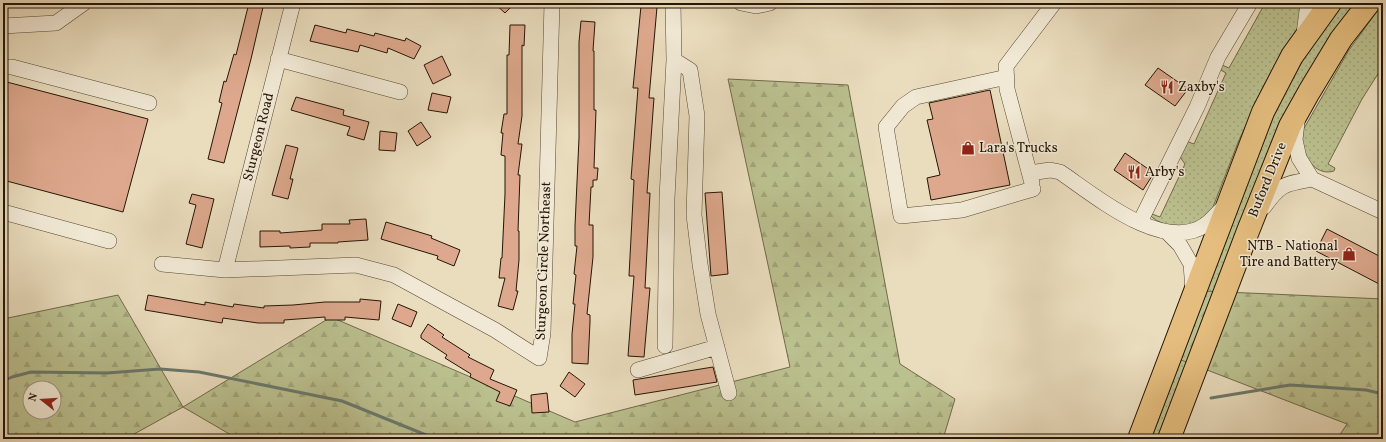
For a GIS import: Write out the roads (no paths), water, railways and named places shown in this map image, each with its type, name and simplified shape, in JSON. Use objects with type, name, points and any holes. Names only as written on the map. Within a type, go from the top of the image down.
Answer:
[{"type":"highway","name":"Buford Drive","points":[[1140,439],[1263,112],[1276,84],[1304,38],[1330,3]]},
{"type":"highway","name":"Buford Drive","points":[[1169,439],[1248,231],[1290,126],[1341,40],[1369,3]]},
{"type":"street","points":[[3,26],[56,23],[84,3]]},
{"type":"street","name":"Sturgeon Road","points":[[225,270],[293,3]]},
{"type":"street","name":"Sturgeon Circle Northeast","points":[[162,264],[225,270],[356,265],[394,275],[495,330],[539,358],[543,333],[552,3]]},
{"type":"street","points":[[664,346],[667,198],[674,60],[673,3]]},
{"type":"street","points":[[741,3],[756,6],[770,3]]},
{"type":"street","points":[[1007,76],[916,97],[903,106],[886,128],[901,216],[962,210],[1034,192],[1007,89],[1007,76],[1006,66],[1054,3]]},
{"type":"street","points":[[1140,222],[1197,107],[1218,57],[1250,3]]},
{"type":"street","points":[[1304,38],[1308,3]]},
{"type":"street","points":[[278,59],[400,92]]},
{"type":"street","points":[[674,60],[690,70],[697,116],[694,215],[708,314],[729,392]]},
{"type":"street","points":[[3,67],[12,67],[148,103]]},
{"type":"street","points":[[1298,111],[1295,140],[1299,158],[1312,178],[1383,212]]},
{"type":"street","points":[[1030,173],[1050,170],[1060,172],[1130,219],[1167,232],[1180,245],[1191,264],[1194,294]]},
{"type":"street","points":[[1248,231],[1274,192],[1284,184],[1312,178]]},
{"type":"street","points":[[1167,232],[1193,230],[1204,226],[1230,201]]},
{"type":"street","points":[[3,212],[109,241]]},
{"type":"street","points":[[638,370],[717,347]]},
{"type":"waterway","points":[[3,381],[31,372],[107,373],[160,369],[199,372],[342,401],[436,439]]},
{"type":"waterway","points":[[1211,398],[1290,385],[1366,390],[1383,394]]},
{"type":"place","name":"Zaxby's","points":[[1167,87]]},
{"type":"place","name":"Lara's Trucks","points":[[968,148]]},
{"type":"place","name":"Arby's","points":[[1134,172]]},
{"type":"place","name":"NTB - National Tire and Battery","points":[[1349,254]]}]
